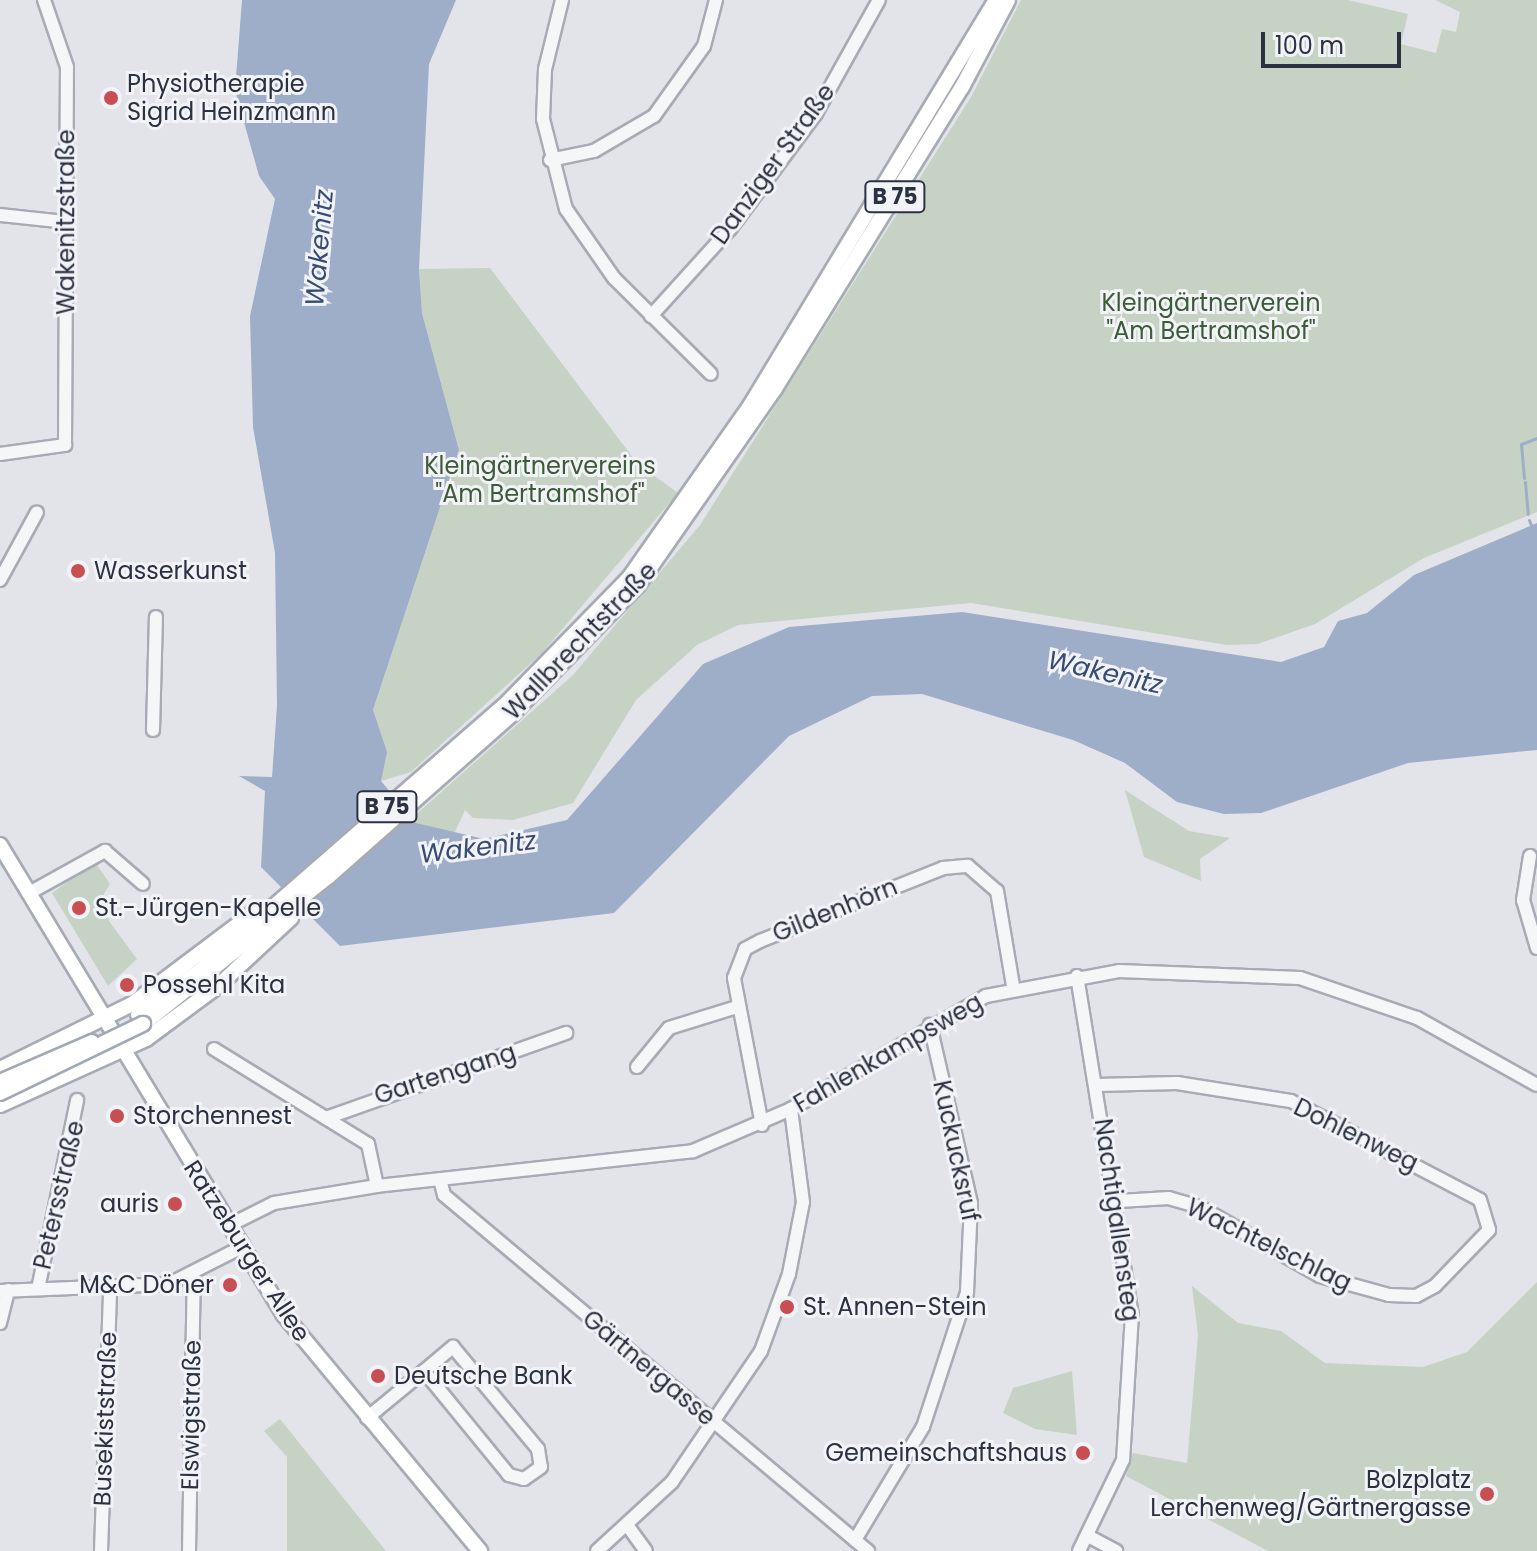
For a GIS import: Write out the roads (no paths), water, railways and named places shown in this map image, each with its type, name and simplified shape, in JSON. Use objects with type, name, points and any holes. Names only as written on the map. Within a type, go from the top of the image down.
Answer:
[{"type":"main road","name":"Wallbrechtstraße","points":[[459,752],[598,612],[683,510],[901,166],[996,0]]},
{"type":"main road","name":"Wallbrechtstraße","points":[[136,1015],[324,871],[607,620],[692,516],[911,171],[1008,0]]},
{"type":"main road","name":"Ratzeburger Allee","points":[[0,845],[284,1315],[480,1551]]},
{"type":"main road","points":[[0,1105],[146,1039],[262,950],[324,871]]},
{"type":"main road","points":[[0,1069],[106,1020],[136,1015]]},
{"type":"main road","name":"B 75","points":[[0,1082],[136,1015]]},
{"type":"main road","name":"B 75","points":[[0,1093],[136,1015]]},
{"type":"street","name":"Wakenitzstraße","points":[[0,454],[64,449],[67,67],[44,0]]},
{"type":"street","points":[[562,0],[544,80],[550,160],[566,209],[591,250],[651,316],[711,374]]},
{"type":"street","points":[[550,160],[594,151],[654,116],[704,46],[716,0]]},
{"type":"street","name":"Danziger Straße","points":[[651,316],[730,229],[816,113],[879,0]]},
{"type":"street","points":[[0,215],[66,222]]},
{"type":"street","points":[[0,580],[4,562],[37,512]]},
{"type":"street","points":[[153,730],[156,617]]},
{"type":"street","points":[[31,892],[105,851],[143,884]]},
{"type":"street","points":[[1530,856],[1523,900],[1537,948]]},
{"type":"street","name":"Gildenhörn","points":[[762,1125],[737,1007],[734,978],[745,949],[955,865],[975,869],[997,891],[1013,986]]},
{"type":"street","name":"Fahlenkampsweg","points":[[228,1226],[274,1203],[377,1186],[666,1156],[762,1125],[930,1025],[1013,986],[1077,976],[1200,969],[1300,978],[1417,1018],[1537,1085]]},
{"type":"street","name":"Nachtigallensteg","points":[[1077,976],[1119,1201],[1132,1314],[1126,1444],[1079,1551]]},
{"type":"street","points":[[637,1067],[669,1028],[737,1007]]},
{"type":"street","name":"Kuckucksruf","points":[[855,1540],[923,1427],[967,1292],[971,1203],[930,1025]]},
{"type":"street","name":"Gartengang","points":[[326,1118],[566,1033]]},
{"type":"street","points":[[214,1049],[368,1144],[377,1186]]},
{"type":"street","name":"Dohlenweg","points":[[1097,1085],[1177,1083],[1291,1101],[1480,1200],[1489,1230]]},
{"type":"street","name":"Petersstraße","points":[[38,1289],[77,1100]]},
{"type":"street","points":[[597,1551],[627,1525],[716,1425],[761,1351],[795,1250],[803,1168],[791,1109]]},
{"type":"street","name":"Gärtnergasse","points":[[440,1179],[444,1195],[868,1551]]},
{"type":"street","name":"Wachtelschlag","points":[[1119,1201],[1169,1198],[1200,1207],[1320,1276],[1389,1295],[1416,1296],[1435,1286],[1489,1230]]},
{"type":"street","points":[[0,1323],[4,1291],[110,1287],[194,1278],[242,1247]]},
{"type":"street","name":"Elswigstraße","points":[[189,1551],[194,1278]]},
{"type":"street","name":"Busekiststraße","points":[[101,1551],[110,1287]]},
{"type":"street","points":[[367,1418],[453,1347],[538,1449],[541,1467],[524,1479],[509,1475],[424,1371]]},
{"type":"street","points":[[627,1525],[646,1551]]},
{"type":"street","points":[[1088,1536],[1116,1551]]},
{"type":"water","name":"Wakenitz","points":[[242,0],[456,0],[429,64],[419,269],[422,313],[459,450],[373,710],[387,752],[381,781],[416,823],[484,839],[567,820],[703,664],[789,627],[962,612],[1281,662],[1324,647],[1338,621],[1367,613],[1414,575],[1537,523],[1537,750],[1408,763],[1261,813],[1224,814],[1177,802],[1125,763],[1073,740],[922,694],[872,696],[789,736],[614,913],[340,946],[261,867],[265,791],[239,776],[272,777],[277,706],[275,553],[253,427],[250,316],[275,199],[259,176],[235,90]]},
{"type":"waterway","points":[[1524,478],[1521,444],[1537,438]]},
{"type":"waterway","points":[[1525,482],[1528,514]]},
{"type":"waterway","points":[[1529,520],[1531,525]]},
{"type":"place","name":"Physiotherapie Sigrid Heinzmann","points":[[111,98]]},
{"type":"place","name":"Wasserkunst","points":[[78,571]]},
{"type":"place","name":"St.-Jürgen-Kapelle","points":[[79,908]]},
{"type":"place","name":"Possehl Kita","points":[[127,985]]},
{"type":"place","name":"Storchennest","points":[[117,1116]]},
{"type":"place","name":"auris","points":[[175,1204]]},
{"type":"place","name":"M&C Döner","points":[[230,1285]]},
{"type":"place","name":"St. Annen-Stein","points":[[787,1307]]},
{"type":"place","name":"Deutsche Bank","points":[[378,1376]]},
{"type":"place","name":"Gemeinschaftshaus","points":[[1083,1453]]},
{"type":"place","name":"Bolzplatz Lerchenweg/Gärtnergasse","points":[[1487,1494]]},
{"type":"park label","name":"Kleingärtnerverein \"Am Bertramshof\"","points":[[1211,317]]},
{"type":"park label","name":"Kleingärtnervereins \"Am Bertramshof\"","points":[[540,480]]}]
